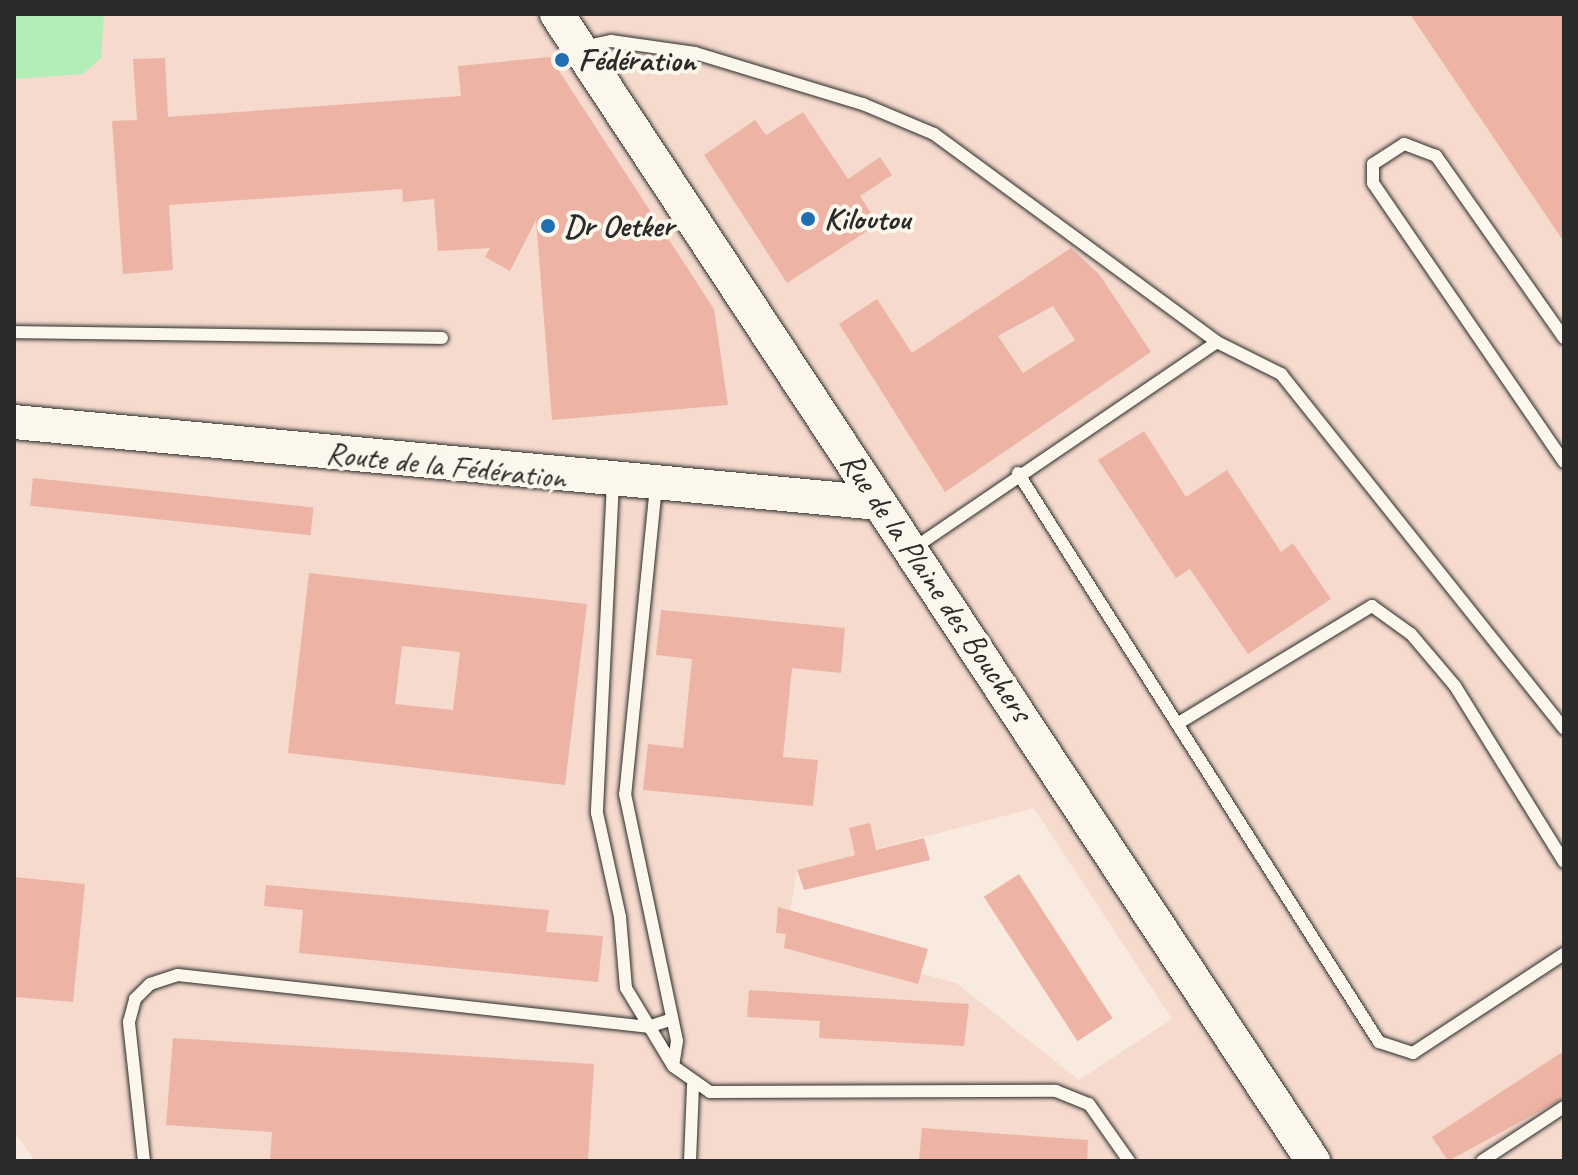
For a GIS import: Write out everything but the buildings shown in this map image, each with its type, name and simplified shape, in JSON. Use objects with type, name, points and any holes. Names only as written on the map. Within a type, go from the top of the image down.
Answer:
[{"type":"street","name":"Rue de la Plaine des Bouchers","points":[[557,14],[879,503],[914,548],[1313,1161]]},
{"type":"street","name":"Route de la Fédération","points":[[14,422],[613,482],[879,503]]},
{"type":"lane","points":[[579,47],[611,41],[695,53],[863,104],[934,134],[1217,342],[1281,374],[1564,729]]},
{"type":"lane","points":[[1564,338],[1436,156],[1404,144],[1373,164],[1373,183],[1564,462]]},
{"type":"lane","points":[[14,332],[442,338]]},
{"type":"lane","points":[[914,548],[1018,473],[1217,342]]},
{"type":"lane","points":[[1018,473],[1379,1042],[1413,1053],[1564,954]]},
{"type":"lane","points":[[613,482],[597,813],[620,917],[626,988],[673,1066],[693,1085],[710,1092],[1056,1091],[1089,1104],[1129,1161]]},
{"type":"lane","points":[[656,486],[625,794],[672,1019],[673,1066]]},
{"type":"lane","points":[[1177,724],[1372,606],[1411,634],[1455,686],[1564,862]]},
{"type":"lane","points":[[144,1161],[129,1022],[135,999],[150,984],[178,975],[648,1027],[672,1019]]},
{"type":"lane","points":[[690,1161],[693,1085]]},
{"type":"lane","points":[[1482,1161],[1564,1107]]},
{"type":"shaded area","points":[[14,14],[1564,14],[1564,1161],[35,1161],[14,1131]],"holes":[[[1034,808],[1172,1019],[1079,1080],[956,983],[786,937],[797,870]]]},
{"type":"green space","points":[[14,14],[104,14],[101,58],[83,74],[14,79]]},
{"type":"place","name":"Fédération","points":[[562,60]]},
{"type":"place","name":"Kiloutou","points":[[808,219]]},
{"type":"place","name":"Dr Oetker","points":[[548,226]]}]
